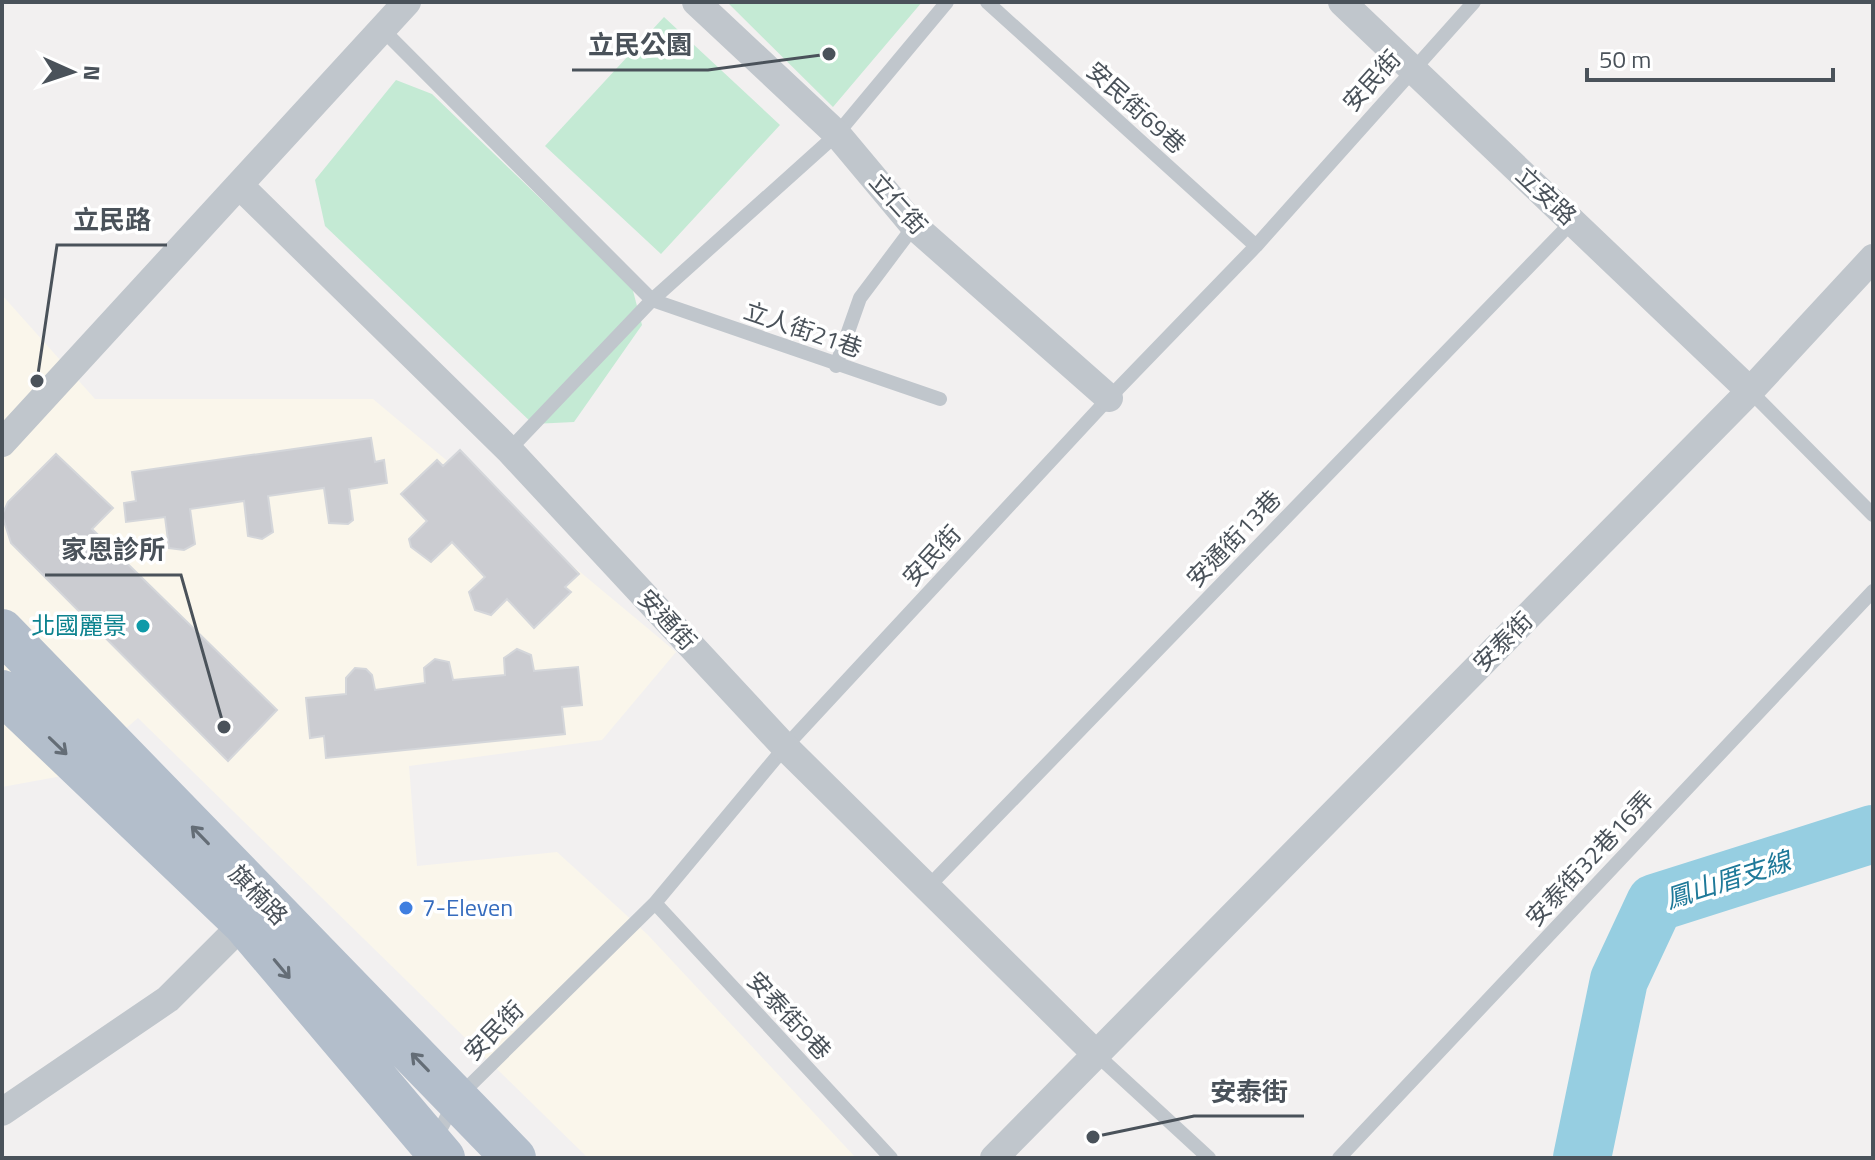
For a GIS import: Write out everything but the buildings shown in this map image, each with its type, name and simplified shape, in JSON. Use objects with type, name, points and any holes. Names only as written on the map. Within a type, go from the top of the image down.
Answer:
[{"type":"main road","name":"旗楠路","points":[[2,631],[514,1158]]},
{"type":"main road","name":"旗楠路","points":[[2,692],[244,923],[433,1154]]},
{"type":"street","points":[[2,443],[407,2]]},
{"type":"street","name":"立仁街","points":[[696,2],[837,134],[914,226],[1109,398]]},
{"type":"street","name":"立安路","points":[[1342,2],[1750,391]]},
{"type":"street","name":"安通街","points":[[239,185],[509,450],[785,747],[1096,1054]]},
{"type":"street","name":"安泰街","points":[[994,1158],[1750,391],[1873,258]]},
{"type":"street","points":[[6,1103],[168,999],[244,923]]},
{"type":"lane","points":[[509,450],[652,300],[837,134],[947,2]]},
{"type":"lane","name":"安民街69巷","points":[[987,2],[1256,246]]},
{"type":"lane","name":"安民街","points":[[433,1154],[456,1099],[655,903],[785,747],[1109,398],[1256,246],[1474,2]]},
{"type":"lane","points":[[382,29],[652,300]]},
{"type":"lane","name":"安通街13巷","points":[[927,888],[1573,221]]},
{"type":"lane","points":[[836,366],[860,298],[914,226]]},
{"type":"lane","name":"立人街21巷","points":[[652,300],[836,366],[940,399]]},
{"type":"lane","points":[[1750,391],[1873,515]]},
{"type":"lane","name":"安泰街32巷16弄","points":[[1339,1158],[1873,591]]},
{"type":"lane","name":"安泰街9巷","points":[[655,903],[891,1158]]},
{"type":"lane","points":[[1096,1054],[1209,1158]]},
{"type":"shaded area","points":[[2,295],[95,399],[373,399],[676,652],[602,740],[409,766],[417,866],[557,852],[647,934],[856,1158],[588,1158],[138,718],[73,774],[2,787]]},
{"type":"green space","points":[[727,2],[922,2],[833,107]]},
{"type":"green space","points":[[664,17],[780,125],[661,254],[545,146]]},
{"type":"green space","points":[[396,80],[432,94],[632,287],[642,325],[574,422],[533,424],[325,226],[315,180]]},
{"type":"waterway","name":"鳳山厝支線","points":[[1582,1158],[1619,980],[1655,903],[1873,834]]},
{"type":"place","name":"立民公園","points":[[829,54]]},
{"type":"place","name":"立民路","points":[[37,381]]},
{"type":"place","name":"北國麗景","points":[[143,626]]},
{"type":"place","name":"家恩診所","points":[[224,727]]},
{"type":"place","name":"7-Eleven","points":[[406,908]]},
{"type":"place","name":"安泰街","points":[[1093,1137]]}]
